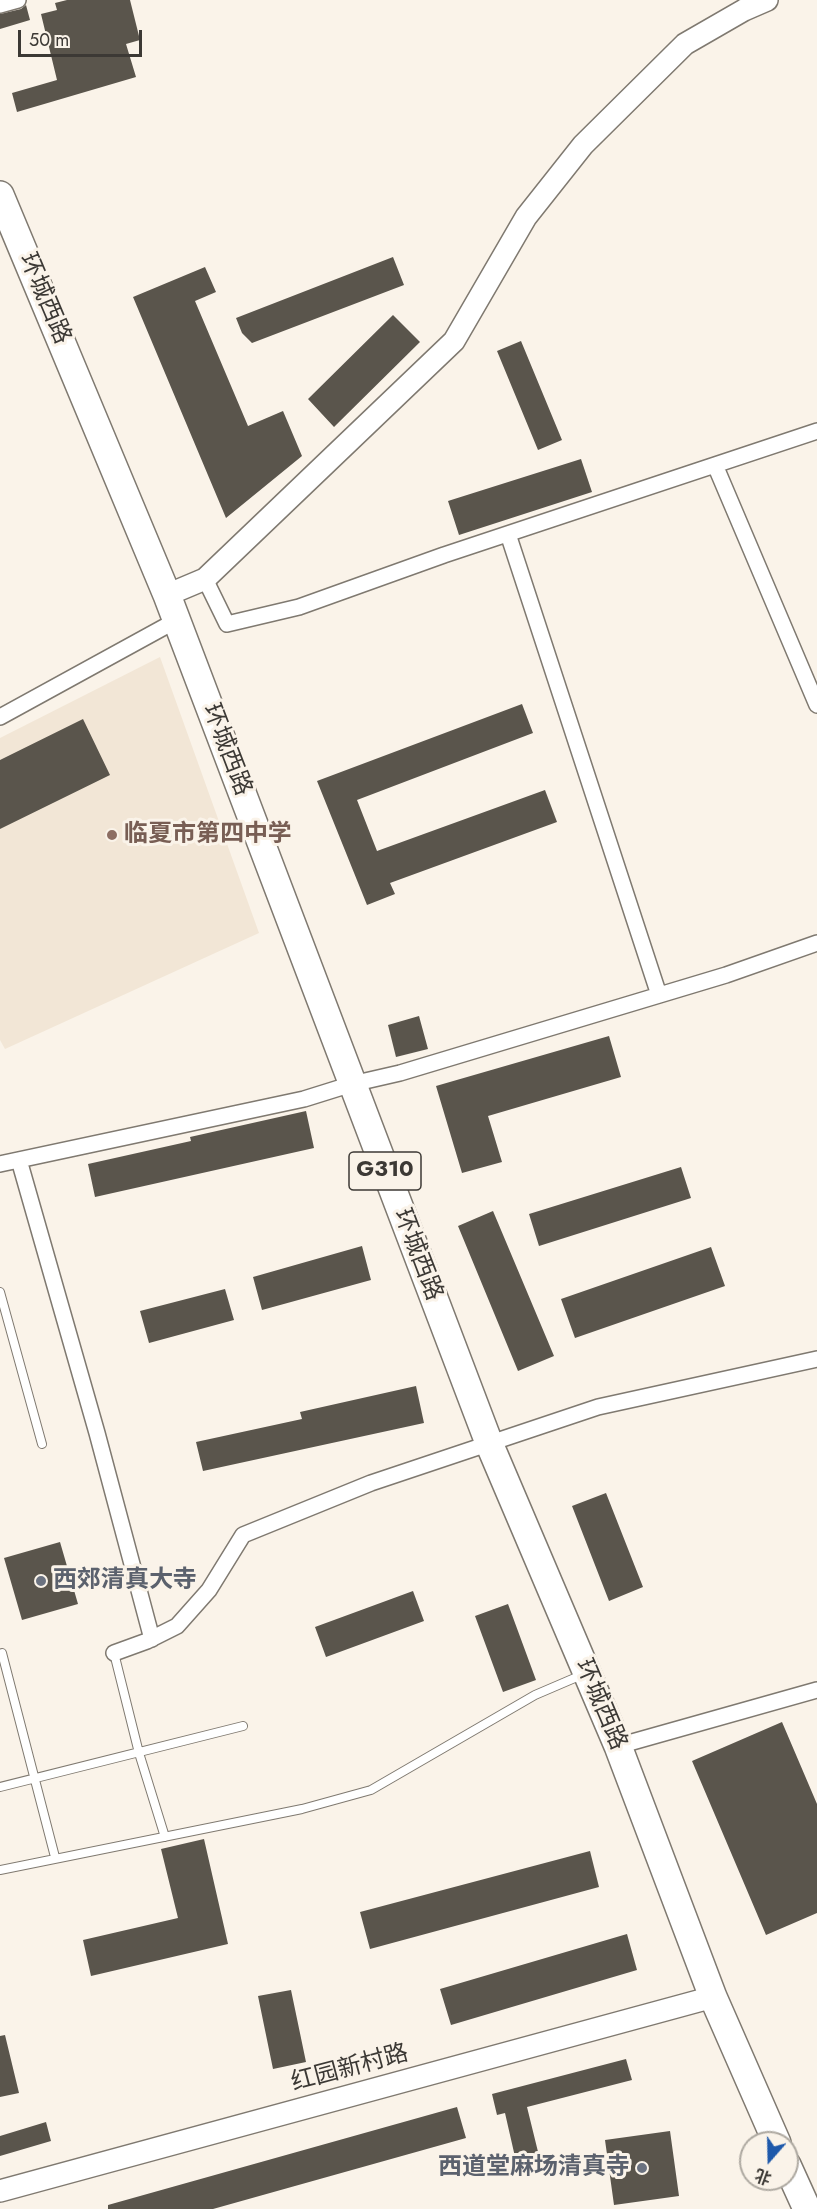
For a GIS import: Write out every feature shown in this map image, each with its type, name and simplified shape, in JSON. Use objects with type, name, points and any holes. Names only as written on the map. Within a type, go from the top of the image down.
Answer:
[{"type":"highway","name":"环城西路","points":[[0,195],[177,620],[489,1443],[618,1746],[713,1997],[772,2131]]},
{"type":"highway","points":[[799,2191],[807,2209]]},
{"type":"street","points":[[0,5],[18,0]]},
{"type":"street","points":[[167,595],[205,579],[454,341],[526,217],[583,145],[685,44],[744,9],[767,0]]},
{"type":"street","points":[[205,579],[227,624],[299,607],[817,430]]},
{"type":"street","points":[[715,465],[817,705]]},
{"type":"street","points":[[508,534],[659,995]]},
{"type":"street","points":[[0,717],[177,620]]},
{"type":"street","points":[[0,1164],[304,1099],[352,1084],[400,1073],[726,975],[817,943]]},
{"type":"street","points":[[19,1160],[97,1434],[152,1639]]},
{"type":"street","points":[[114,1653],[152,1639],[177,1626],[209,1590],[243,1535],[371,1483],[598,1407],[817,1359]]},
{"type":"street","points":[[618,1746],[817,1690]]},
{"type":"street","name":"红园新村路","points":[[0,2191],[713,1997]]},
{"type":"lane","points":[[0,1292],[42,1444]]},
{"type":"lane","points":[[2,1653],[55,1857]]},
{"type":"lane","points":[[114,1653],[139,1753],[165,1837]]},
{"type":"lane","points":[[0,1870],[55,1857],[302,1809],[371,1790],[535,1695],[587,1672]]},
{"type":"lane","points":[[0,1787],[243,1726]]},
{"type":"shaded area","name":"临夏市第四中学","points":[[160,657],[259,933],[5,1049],[0,1040],[0,738]]},
{"type":"building","points":[[67,0],[130,0],[140,40],[126,44],[136,77],[17,112],[12,93],[57,80],[41,14],[57,10],[55,3]]},
{"type":"building","points":[[26,5],[30,20],[0,29],[0,14],[21,9]]},
{"type":"building","points":[[393,257],[404,285],[252,343],[242,333],[236,318]]},
{"type":"building","points":[[205,267],[216,292],[195,301],[248,426],[283,411],[302,456],[226,518],[133,297]]},
{"type":"building","points":[[393,315],[420,342],[334,427],[308,399]]},
{"type":"building","points":[[521,341],[562,440],[538,450],[497,351]]},
{"type":"building","points":[[581,459],[592,492],[459,535],[448,501]]},
{"type":"building","points":[[522,704],[533,733],[357,800],[377,851],[545,790],[557,822],[390,883],[395,894],[367,905],[317,781]]},
{"type":"building","points":[[83,719],[110,775],[0,829],[0,760]]},
{"type":"building","points":[[419,1016],[428,1049],[396,1057],[388,1025]]},
{"type":"building","points":[[609,1036],[621,1077],[488,1116],[502,1162],[462,1173],[436,1086]]},
{"type":"building","points":[[306,1111],[314,1148],[95,1197],[88,1164],[191,1141],[190,1137]]},
{"type":"building","points":[[681,1167],[691,1198],[539,1246],[529,1214]]},
{"type":"building","points":[[493,1211],[554,1356],[518,1371],[458,1226]]},
{"type":"building","points":[[362,1246],[371,1280],[262,1310],[253,1277]]},
{"type":"building","points":[[711,1247],[725,1286],[575,1338],[561,1299]]},
{"type":"building","points":[[225,1289],[234,1320],[149,1343],[140,1311]]},
{"type":"building","points":[[416,1386],[424,1423],[203,1471],[196,1442],[302,1419],[300,1412]]},
{"type":"building","points":[[606,1493],[643,1587],[609,1601],[572,1506]]},
{"type":"building","name":"西郊清真大寺","points":[[60,1542],[78,1604],[22,1620],[4,1558]]},
{"type":"building","points":[[413,1591],[424,1621],[326,1657],[315,1627]]},
{"type":"building","points":[[508,1604],[536,1680],[503,1692],[475,1616]]},
{"type":"building","points":[[782,1722],[817,1804],[817,1913],[766,1935],[692,1761]]},
{"type":"building","points":[[204,1839],[228,1944],[91,1976],[83,1940],[178,1918],[161,1849]]},
{"type":"building","points":[[590,1851],[599,1887],[370,1949],[360,1912]]},
{"type":"building","points":[[627,1934],[637,1970],[451,2025],[440,1989]]},
{"type":"building","points":[[291,1990],[306,2062],[273,2069],[258,1996]]},
{"type":"building","points":[[5,2035],[19,2093],[0,2097],[0,2036]]},
{"type":"building","points":[[626,2059],[632,2080],[527,2107],[541,2164],[518,2170],[505,2113],[497,2115],[492,2094]]},
{"type":"building","points":[[457,2107],[466,2138],[213,2209],[108,2209],[108,2205]]},
{"type":"building","points":[[46,2122],[51,2141],[0,2156],[0,2136]]},
{"type":"building","name":"西道堂麻场清真寺","points":[[670,2131],[679,2196],[614,2205],[605,2140]]},
{"type":"place","name":"临夏市第四中学","points":[[112,835]]},
{"type":"place","name":"西郊清真大寺","points":[[41,1581]]},
{"type":"place","name":"西道堂麻场清真寺","points":[[642,2168]]}]
